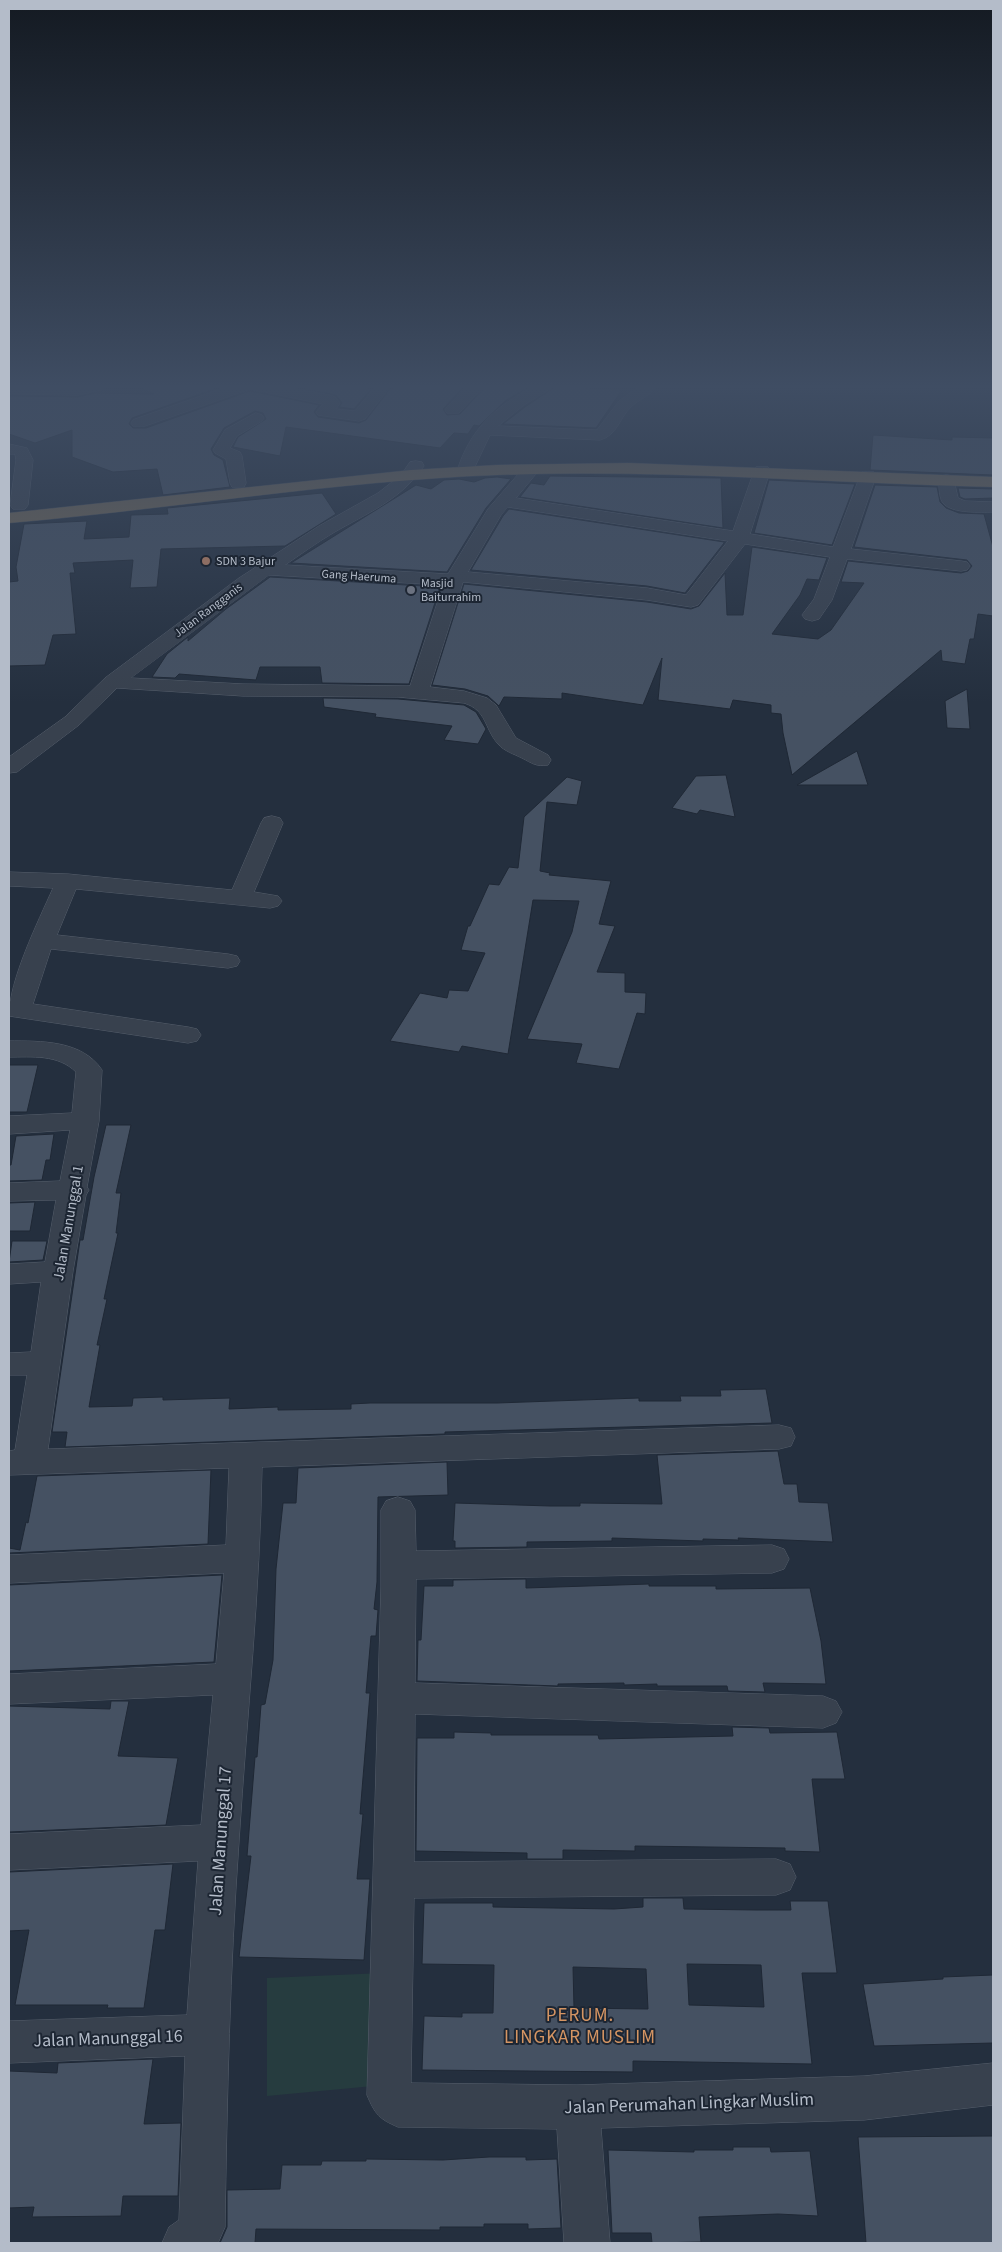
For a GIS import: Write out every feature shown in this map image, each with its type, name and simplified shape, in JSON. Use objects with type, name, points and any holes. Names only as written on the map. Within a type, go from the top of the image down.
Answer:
[{"type":"highway","points":[[12,509],[159,492]]},
{"type":"highway","points":[[12,509],[191,492]]},
{"type":"street","points":[[12,509],[17,492]]},
{"type":"street","name":"Jalan Rangganis","points":[[9,767],[72,720],[112,682],[265,568],[390,492]]},
{"type":"street","points":[[418,692],[455,578],[503,501],[511,492]]},
{"type":"street","points":[[739,539],[755,492]]},
{"type":"street","points":[[812,615],[823,600],[862,492]]},
{"type":"street","points":[[949,492],[952,503],[993,507]]},
{"type":"street","points":[[503,501],[739,539],[840,553],[961,566]]},
{"type":"street","name":"Gang Haeruma","points":[[265,568],[455,578],[647,594],[691,601],[739,539]]},
{"type":"street","points":[[112,682],[246,690],[418,692],[454,696],[480,702],[490,710],[504,738],[510,744],[535,755],[540,760]]},
{"type":"street","points":[[240,898],[272,823]]},
{"type":"street","points":[[9,879],[68,881],[270,901]]},
{"type":"street","points":[[68,881],[14,1008],[188,1035]]},
{"type":"street","points":[[42,941],[228,961]]},
{"type":"street","name":"Jalan Manunggal 1","points":[[9,1049],[64,1053],[81,1060],[89,1070],[85,1120],[58,1271],[44,1363],[19,1462]]},
{"type":"street","points":[[9,1125],[85,1120]]},
{"type":"street","points":[[9,1192],[74,1190]]},
{"type":"street","points":[[9,1274],[58,1271]]},
{"type":"street","points":[[9,1364],[44,1363]]},
{"type":"street","points":[[19,1462],[779,1437]]},
{"type":"street","name":"Jalan Manunggal 17","points":[[194,2235],[219,1842],[243,1558],[246,1455]]},
{"type":"street","points":[[398,1510],[400,1564],[396,1698],[395,1880],[776,1877]]},
{"type":"street","points":[[9,1569],[243,1558]]},
{"type":"street","points":[[400,1564],[772,1559]]},
{"type":"street","points":[[9,1689],[234,1679]]},
{"type":"street","points":[[396,1698],[823,1712]]},
{"type":"street","points":[[9,1852],[219,1842]]},
{"type":"street","name":"Jalan Perumahan Lingkar Muslim","points":[[395,1880],[389,2095],[398,2105],[577,2107],[864,2098],[993,2084]]},
{"type":"street","name":"Jalan Manunggal 16","points":[[9,2042],[207,2035]]},
{"type":"street","points":[[577,2107],[587,2243]]},
{"type":"green space","points":[[384,1973],[384,2085],[267,2096],[267,1978]]},
{"type":"building","points":[[162,492],[187,492],[163,495]]},
{"type":"building","points":[[405,492],[500,492],[486,508],[447,572],[291,563]]},
{"type":"building","points":[[524,492],[722,492],[723,528],[520,497]]},
{"type":"building","points":[[766,492],[852,492],[832,545],[754,533]]},
{"type":"building","points":[[873,492],[938,492],[940,502],[946,508],[959,513],[984,514],[993,547],[993,616],[978,614],[974,639],[970,639],[965,664],[942,661],[941,650],[792,775],[781,714],[771,713],[771,705],[733,700],[730,709],[658,700],[662,658],[643,705],[562,693],[562,699],[504,697],[499,706],[488,696],[465,689],[432,685],[464,584],[647,602],[691,609],[699,606],[725,573],[727,615],[743,615],[752,547],[827,558],[819,580],[807,579],[800,595],[772,634],[818,639],[831,630],[864,583],[841,582],[848,561],[961,573],[968,571],[972,566],[967,560],[854,547]]},
{"type":"building","points":[[959,492],[993,492],[993,498],[965,499],[960,497]]},
{"type":"building","points":[[322,493],[336,514],[285,546],[161,549],[157,587],[130,588],[133,560],[73,563],[75,573],[70,573],[76,634],[53,635],[45,665],[9,666],[9,582],[18,581],[16,567],[24,524],[87,521],[84,539],[129,537],[131,515],[168,514],[167,508]]},
{"type":"building","points":[[509,509],[724,543],[685,593],[647,586],[471,570]]},
{"type":"building","points":[[270,577],[440,587],[409,684],[322,683],[320,667],[260,667],[256,680],[179,674],[175,678],[152,677],[167,654],[188,637],[188,641],[226,609]]},
{"type":"building","points":[[967,689],[970,729],[947,728],[945,701]]},
{"type":"building","points":[[323,698],[398,699],[464,705],[476,712],[486,729],[478,744],[444,740],[452,726],[375,717],[376,714],[324,707]]},
{"type":"building","points":[[857,751],[868,785],[797,785]]},
{"type":"building","points":[[726,775],[735,817],[700,810],[697,814],[672,808],[696,776]]},
{"type":"building","points":[[567,777],[582,781],[577,805],[547,802],[540,871],[550,873],[549,875],[611,881],[599,924],[615,926],[597,972],[625,973],[625,992],[646,993],[645,1014],[637,1013],[619,1069],[576,1063],[582,1044],[527,1039],[572,932],[579,901],[533,900],[508,1054],[462,1046],[459,1052],[390,1041],[420,993],[447,998],[449,990],[468,991],[485,953],[461,950],[468,926],[470,926],[489,884],[499,885],[509,867],[518,868],[524,817]]},
{"type":"building","points":[[9,1065],[38,1065],[27,1112],[9,1112]]},
{"type":"building","points":[[106,1125],[131,1125],[116,1193],[121,1193],[116,1233],[118,1233],[104,1299],[107,1299],[97,1345],[100,1345],[89,1407],[132,1406],[133,1398],[163,1397],[163,1400],[230,1398],[229,1409],[278,1407],[278,1410],[351,1409],[351,1404],[370,1403],[497,1403],[639,1398],[639,1401],[681,1401],[680,1396],[721,1396],[720,1390],[766,1389],[772,1423],[445,1432],[445,1434],[65,1447],[67,1432],[52,1432],[80,1240],[83,1240],[94,1177]]},
{"type":"building","points":[[54,1134],[50,1160],[46,1160],[42,1180],[9,1181],[9,1165],[11,1165],[16,1136]]},
{"type":"building","points":[[35,1202],[30,1231],[9,1231],[9,1203]]},
{"type":"building","points":[[12,1241],[47,1241],[43,1260],[9,1262]]},
{"type":"building","points":[[778,1451],[784,1484],[797,1484],[799,1502],[828,1503],[833,1542],[738,1538],[739,1540],[703,1539],[703,1541],[612,1538],[612,1541],[527,1542],[527,1547],[455,1548],[455,1541],[453,1541],[455,1503],[550,1506],[580,1506],[580,1503],[662,1504],[657,1455]]},
{"type":"building","points":[[447,1462],[448,1495],[378,1497],[377,1582],[374,1609],[378,1610],[376,1636],[371,1636],[366,1693],[370,1693],[360,1814],[363,1814],[357,1879],[370,1879],[364,1960],[239,1957],[251,1856],[247,1856],[255,1757],[257,1757],[261,1705],[265,1704],[273,1660],[276,1569],[283,1503],[296,1503],[298,1468]]},
{"type":"building","points":[[211,1470],[208,1544],[9,1553],[9,1548],[20,1550],[26,1522],[28,1523],[37,1476]]},
{"type":"building","points":[[222,1575],[214,1662],[9,1671],[9,1585]]},
{"type":"building","points":[[526,1579],[526,1588],[649,1584],[649,1586],[716,1586],[716,1589],[810,1588],[821,1641],[826,1684],[763,1683],[765,1692],[728,1691],[727,1686],[657,1686],[657,1684],[624,1685],[624,1683],[558,1684],[558,1686],[417,1681],[418,1640],[421,1640],[424,1586],[453,1586],[453,1580]]},
{"type":"building","points":[[111,1701],[129,1701],[118,1756],[178,1758],[166,1825],[9,1832],[9,1706],[110,1709]]},
{"type":"building","points":[[732,1727],[769,1728],[770,1733],[837,1732],[845,1779],[812,1779],[820,1852],[785,1851],[785,1848],[635,1846],[635,1851],[563,1850],[563,1859],[527,1859],[527,1853],[416,1851],[417,1738],[454,1738],[454,1732],[491,1733],[491,1735],[598,1735],[599,1739],[733,1736]]},
{"type":"building","points":[[173,1864],[165,1930],[155,1930],[144,2008],[107,2008],[108,2005],[15,2005],[29,1930],[9,1931],[9,1872]]},
{"type":"building","points":[[643,1898],[683,1898],[684,1909],[791,1910],[790,1901],[828,1901],[837,1973],[802,1973],[812,2064],[633,2061],[633,2072],[422,2070],[424,2016],[462,2017],[462,2013],[493,2013],[494,1965],[422,1964],[424,1903],[493,1903],[493,1907],[614,1909],[643,1907]],"holes":[[[687,1964],[761,1965],[764,2007],[689,2005]],[[573,1967],[646,1969],[648,2009],[574,2008]]]},
{"type":"building","points":[[993,1975],[993,2043],[874,2046],[863,1984]]},
{"type":"building","points":[[153,2059],[144,2124],[181,2123],[178,2196],[123,2196],[121,2216],[32,2217],[34,2207],[9,2208],[9,2071],[57,2073],[58,2063]]},
{"type":"building","points":[[993,2136],[993,2243],[866,2243],[858,2137]]},
{"type":"building","points":[[733,2147],[770,2147],[771,2152],[810,2151],[818,2216],[778,2214],[699,2217],[701,2242],[652,2243],[651,2233],[612,2233],[608,2150],[694,2152],[694,2150],[733,2150]]},
{"type":"building","points":[[526,2157],[526,2160],[557,2159],[561,2228],[528,2229],[528,2224],[484,2224],[484,2227],[440,2227],[440,2230],[256,2229],[255,2243],[220,2243],[227,2227],[227,2190],[280,2189],[282,2165],[321,2165],[322,2161],[366,2161],[366,2159],[443,2160]]},
{"type":"place","name":"SDN 3 Bajur","points":[[206,561]]},
{"type":"place","name":"Masjid Baiturrahim","points":[[411,590]]},
{"type":"district","name":"PERUM. LINGKAR MUSLIM","points":[[580,2025]]}]
